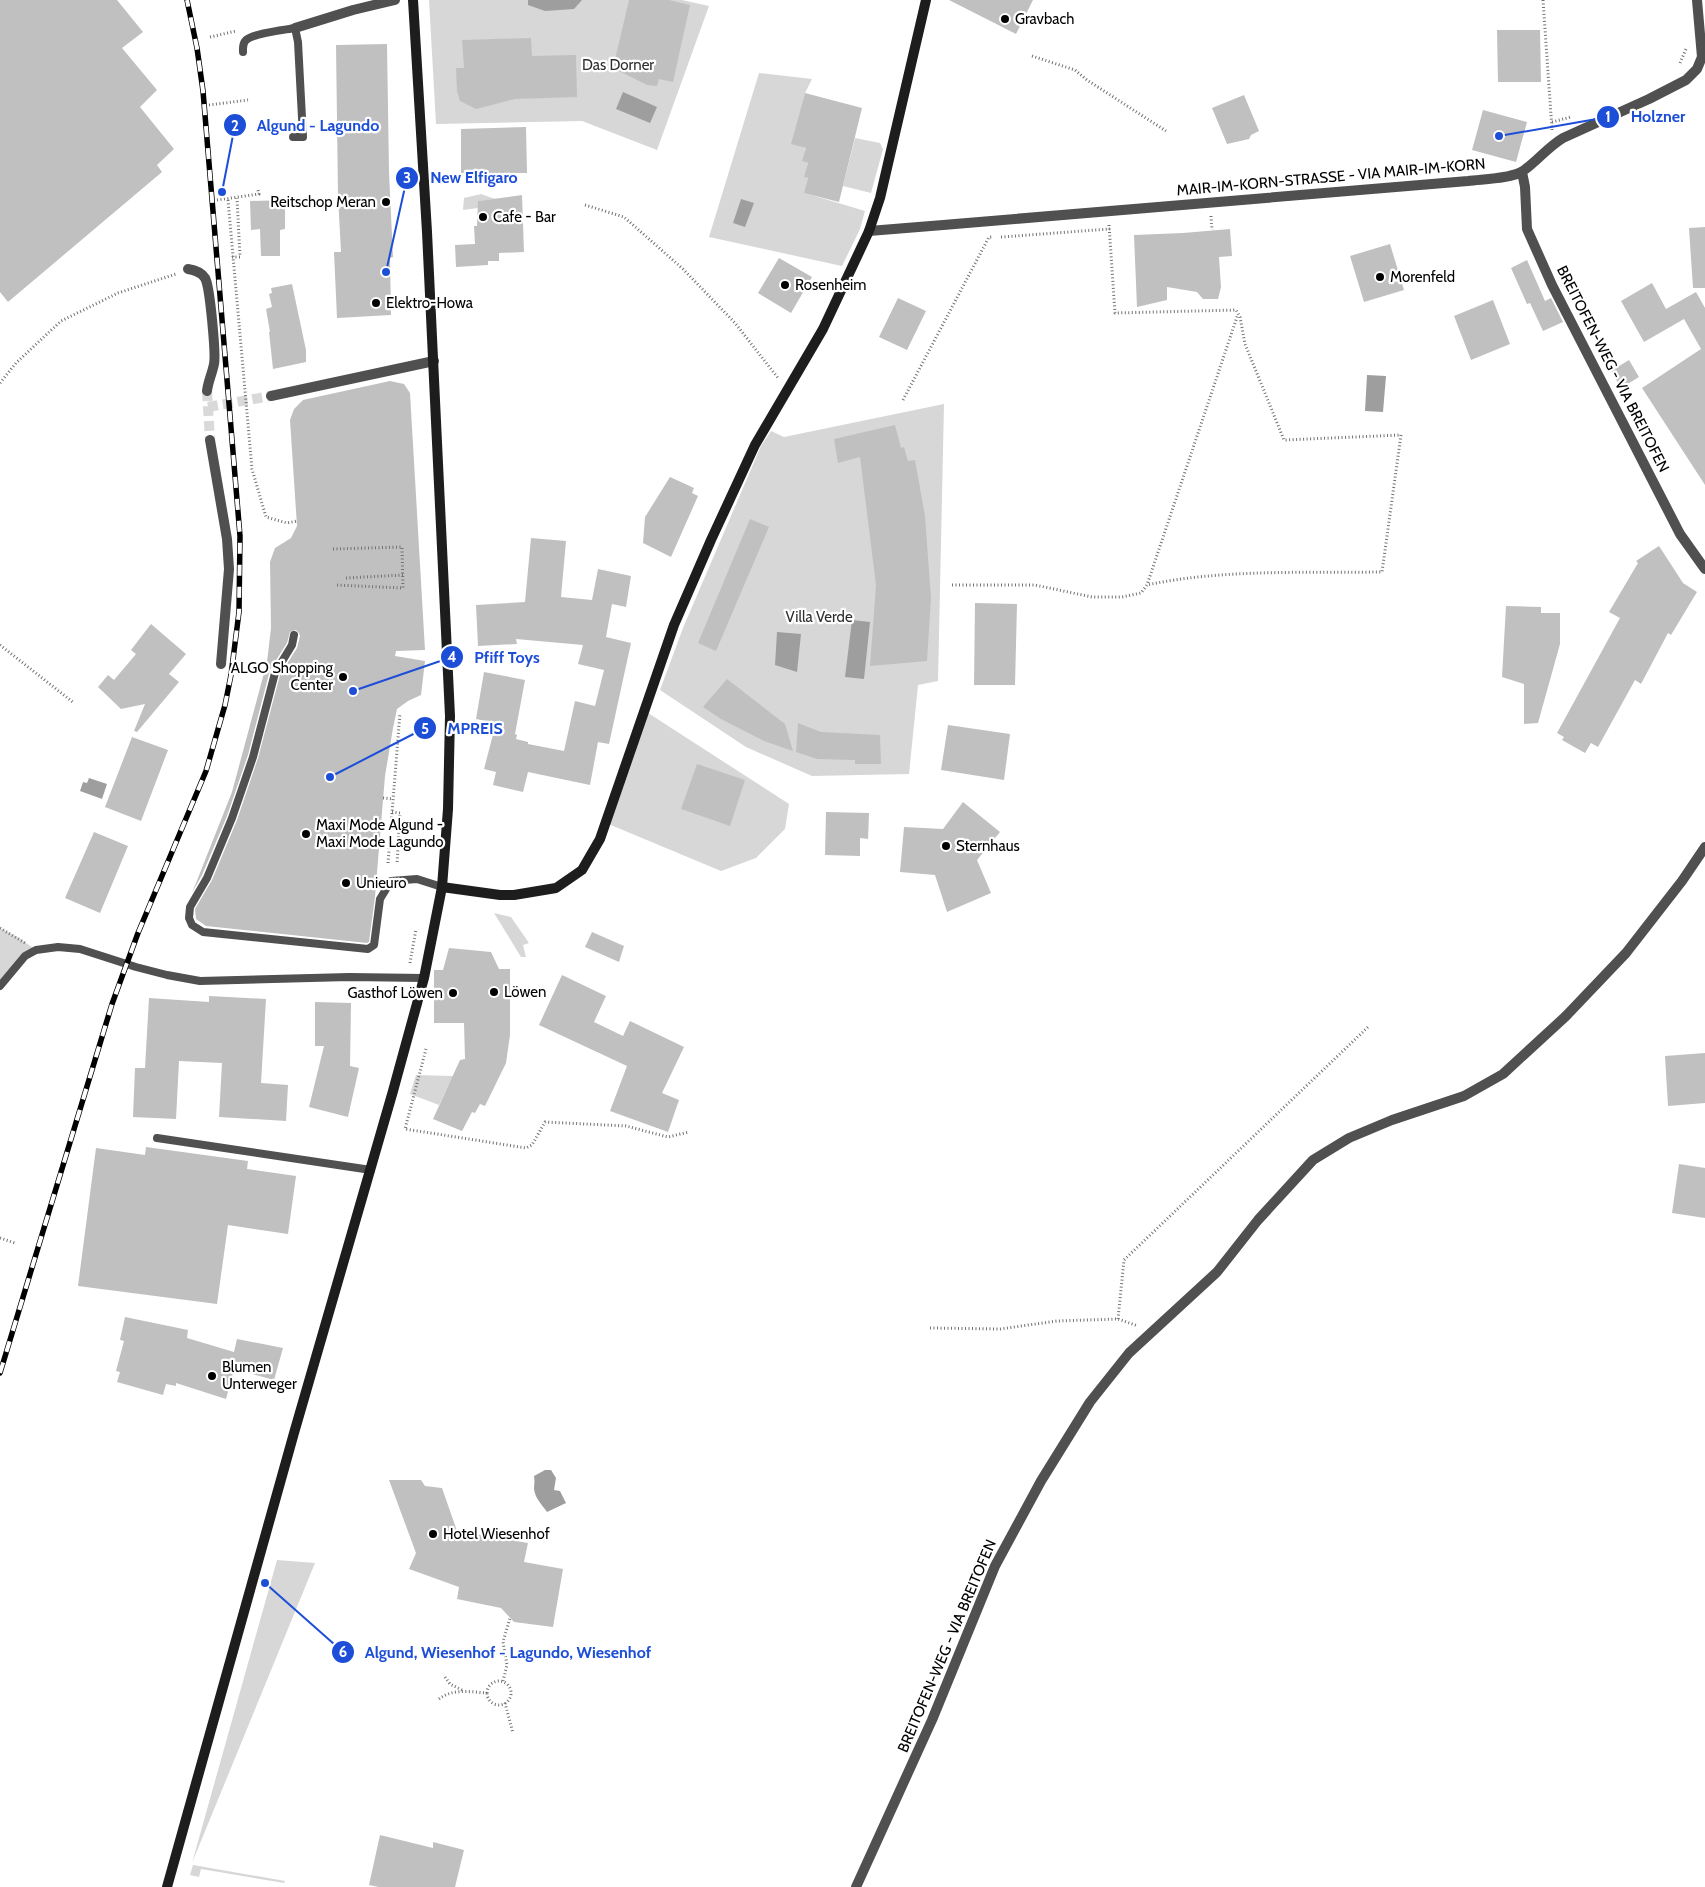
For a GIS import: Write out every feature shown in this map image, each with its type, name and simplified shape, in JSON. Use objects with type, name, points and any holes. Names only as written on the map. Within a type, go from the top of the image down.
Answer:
[{"type":"main road","points":[[167,1887],[424,978],[442,887],[448,809],[450,716],[434,361],[413,0]]},
{"type":"main road","points":[[442,887],[500,895],[514,895],[556,888],[582,870],[600,839],[674,625],[755,444],[823,329],[869,231],[880,198],[926,0]]},
{"type":"street","points":[[295,28],[353,10],[395,0]]},
{"type":"street","points":[[1522,172],[1551,146],[1563,138],[1686,80],[1697,69],[1702,57],[1696,0]]},
{"type":"street","name":"MAIR-IM-KORN-STRASSE - VIA MAIR-IM-KORN","points":[[869,231],[1468,181],[1522,172]]},
{"type":"street","name":"BREITOFEN-WEG - VIA BREITOFEN","points":[[1522,172],[1528,229],[1552,285],[1680,534],[1705,569]]},
{"type":"street","points":[[188,269],[197,270],[205,278],[209,291],[215,363],[207,391]]},
{"type":"street","points":[[271,396],[434,361]]},
{"type":"street","points":[[210,440],[227,539],[229,569],[221,664]]},
{"type":"street","name":"BREITOFEN-WEG - VIA BREITOFEN","points":[[856,1887],[932,1720],[995,1566],[1041,1481],[1090,1402],[1129,1353],[1217,1272],[1258,1220],[1314,1160],[1349,1138],[1392,1120],[1464,1096],[1503,1074],[1566,1016],[1626,953],[1682,881],[1705,847]]},
{"type":"lane","points":[[243,52],[243,44],[246,40],[255,36],[295,28],[298,42],[303,137],[293,137]]},
{"type":"lane","points":[[294,635],[292,645],[276,673],[253,758],[232,818],[207,878],[190,907],[189,918],[192,925],[203,932],[368,949],[374,945],[380,899],[392,881],[417,879],[442,887]]},
{"type":"lane","points":[[0,986],[25,956],[36,950],[58,947],[80,949],[166,975],[200,981],[350,977],[424,978]]},
{"type":"lane","points":[[157,1138],[371,1170]]},
{"type":"path","points":[[1543,0],[1552,122],[1551,146]]},
{"type":"path","points":[[1677,67],[1683,60],[1688,44]]},
{"type":"path","points":[[1032,56],[1076,70],[1087,80],[1166,131]]},
{"type":"path","points":[[209,105],[248,100]]},
{"type":"path","points":[[1552,122],[1578,115]]},
{"type":"path","points":[[217,200],[228,200],[259,194],[258,190]]},
{"type":"path","points":[[232,257],[240,257],[237,198]]},
{"type":"path","points":[[228,200],[252,469],[266,517],[287,522],[297,521]]},
{"type":"path","points":[[585,205],[624,217],[683,269],[735,323],[774,376],[788,386]]},
{"type":"path","points":[[1108,210],[1115,313],[1236,310],[1245,344],[1284,440],[1401,435],[1382,572],[1258,574],[1173,579],[1147,585]]},
{"type":"path","points":[[229,221],[238,220]]},
{"type":"path","points":[[903,400],[989,237],[1110,229]]},
{"type":"path","points":[[0,383],[16,363],[61,321],[118,294],[188,269]]},
{"type":"path","points":[[952,585],[1036,585],[1092,597],[1122,597],[1140,594],[1147,585],[1238,314]]},
{"type":"path","points":[[333,550],[402,547],[403,575],[403,588],[334,585]]},
{"type":"path","points":[[346,578],[403,575]]},
{"type":"path","points":[[0,645],[74,703]]},
{"type":"path","points":[[388,863],[400,713]]},
{"type":"path","points":[[383,798],[393,799]]},
{"type":"path","points":[[392,812],[400,813],[397,864]]},
{"type":"path","points":[[0,928],[36,950]]},
{"type":"path","points":[[1118,1319],[1124,1260],[1368,1027]]},
{"type":"path","points":[[426,1049],[405,1129],[526,1148],[532,1145],[545,1122],[626,1126],[668,1137],[689,1132]]},
{"type":"path","points":[[0,1238],[15,1243]]},
{"type":"path","points":[[930,1328],[1000,1329],[1057,1321],[1118,1319],[1153,1330]]},
{"type":"path","points":[[504,1681],[507,1665],[503,1642],[510,1618]]},
{"type":"path","points":[[445,1677],[450,1684],[465,1691]]},
{"type":"path","points":[[496,1681],[504,1681],[510,1686],[511,1694],[505,1703],[497,1705],[493,1703],[487,1694],[492,1683],[496,1681]]},
{"type":"path","points":[[439,1699],[445,1694],[465,1691],[487,1694]]},
{"type":"path","points":[[505,1703],[513,1733]]},
{"type":"green space","name":"Das Dorner","points":[[429,0],[682,0],[709,6],[657,150],[582,121],[436,124]]},
{"type":"green space","points":[[759,73],[812,79],[805,93],[792,143],[806,148],[803,161],[808,163],[805,177],[808,178],[805,193],[865,211],[860,229],[842,266],[709,237]]},
{"type":"green space","points":[[855,138],[880,143],[883,149],[871,193],[843,186]]},
{"type":"green space","points":[[481,194],[495,199],[478,201],[478,208],[463,210],[464,198]]},
{"type":"green space","name":"Villa Verde","points":[[944,404],[938,681],[918,685],[909,774],[812,776],[746,747],[660,690],[683,628],[761,446],[771,431],[784,437]]},
{"type":"green space","points":[[645,711],[789,804],[785,829],[756,858],[721,871],[606,823]]},
{"type":"green space","points":[[494,913],[511,917],[529,943],[523,945],[526,957],[521,957]]},
{"type":"green space","points":[[0,928],[36,950],[0,986]]},
{"type":"green space","points":[[416,1075],[453,1076],[439,1105],[410,1094]]},
{"type":"green space","points":[[277,1560],[315,1563],[192,1863]]},
{"type":"green space","points":[[193,1865],[285,1881],[284,1883],[201,1869],[199,1877],[190,1875]]},
{"type":"shaded area","points":[[528,0],[582,0],[574,9],[545,11],[528,5]]},
{"type":"shaded area","points":[[623,92],[657,107],[650,123],[616,109]]},
{"type":"shaded area","points":[[741,199],[754,203],[745,227],[733,223]]},
{"type":"shaded area","points":[[1367,375],[1386,376],[1383,412],[1365,411]]},
{"type":"shaded area","points":[[852,620],[870,622],[864,679],[845,677]]},
{"type":"shaded area","points":[[777,632],[801,634],[797,672],[775,665]]},
{"type":"shaded area","points":[[89,778],[107,784],[102,799],[80,791],[83,782],[87,783]]},
{"type":"shaded area","points":[[545,1470],[551,1470],[556,1478],[554,1490],[560,1491],[566,1503],[547,1512],[537,1498],[534,1489],[534,1476]]},
{"type":"building","points":[[0,0],[117,0],[143,32],[122,48],[157,90],[140,107],[174,149],[157,165],[162,172],[8,302],[0,292]]},
{"type":"building","points":[[629,0],[669,0],[690,5],[673,82],[659,79],[657,86],[647,85],[613,68]]},
{"type":"building","name":"Gravbach","points":[[949,0],[1033,0],[1016,34]]},
{"type":"building","points":[[1497,30],[1540,30],[1541,82],[1498,82]]},
{"type":"building","points":[[531,38],[532,56],[576,55],[577,97],[515,99],[476,109],[460,101],[457,91],[456,68],[464,68],[462,40]]},
{"type":"building","points":[[387,44],[389,172],[393,257],[390,258],[391,315],[337,318],[334,252],[341,252],[338,196],[336,45]]},
{"type":"building","points":[[805,93],[862,108],[839,202],[804,193],[808,178],[804,177],[808,163],[802,161],[806,148],[791,144]]},
{"type":"building","points":[[1244,95],[1259,131],[1251,135],[1249,139],[1227,144],[1212,108]]},
{"type":"building","points":[[1483,110],[1527,122],[1516,162],[1472,150]]},
{"type":"building","points":[[526,127],[527,173],[461,173],[461,129]]},
{"type":"building","points":[[522,195],[524,252],[499,253],[499,261],[488,261],[488,265],[456,267],[455,245],[475,244],[474,226],[477,226],[478,201]]},
{"type":"building","points":[[285,200],[285,229],[280,230],[280,256],[261,256],[260,229],[251,230],[250,201]]},
{"type":"building","points":[[1705,227],[1705,288],[1693,288],[1689,228]]},
{"type":"building","points":[[1230,229],[1232,256],[1219,257],[1221,287],[1218,299],[1203,299],[1197,292],[1167,287],[1167,300],[1137,307],[1134,235]]},
{"type":"building","points":[[1390,244],[1404,290],[1364,302],[1350,256]]},
{"type":"building","name":"Rosenheim","points":[[779,258],[812,277],[791,313],[758,293]]},
{"type":"building","points":[[1527,260],[1545,301],[1551,298],[1563,322],[1543,331],[1530,303],[1527,304],[1511,268]]},
{"type":"building","points":[[1652,283],[1666,309],[1696,292],[1705,308],[1705,485],[1642,388],[1701,349],[1684,319],[1644,342],[1621,301]]},
{"type":"building","points":[[292,284],[306,350],[306,362],[273,369],[266,309],[272,307],[269,294],[272,293],[271,288]]},
{"type":"building","points":[[898,298],[926,311],[907,350],[879,337]]},
{"type":"building","points":[[1493,300],[1510,344],[1471,360],[1454,316]]},
{"type":"building","points":[[1629,360],[1639,377],[1621,388],[1611,371]]},
{"type":"building","name":"ALGO Shopping Center","points":[[390,381],[404,384],[410,393],[425,650],[396,651],[395,656],[425,661],[421,695],[397,709],[393,728],[385,776],[375,897],[369,942],[206,926],[196,919],[195,909],[212,880],[237,820],[258,758],[280,675],[297,648],[300,636],[296,630],[290,632],[287,643],[270,670],[248,755],[227,816],[202,875],[192,893],[232,792],[267,662],[271,628],[270,562],[275,548],[291,538],[297,526],[290,420],[294,409],[303,400]]},
{"type":"building","points":[[895,425],[901,448],[904,447],[908,461],[915,460],[925,516],[931,598],[927,661],[870,666],[876,585],[860,457],[838,463],[834,439]]},
{"type":"building","points":[[670,477],[694,488],[692,493],[698,496],[671,557],[643,543],[645,517]]},
{"type":"building","points":[[750,519],[769,527],[716,651],[698,643]]},
{"type":"building","points":[[531,538],[566,541],[561,597],[592,600],[598,569],[631,576],[626,607],[612,604],[606,637],[631,643],[609,744],[598,742],[590,785],[528,772],[523,792],[493,785],[496,772],[484,769],[496,723],[476,719],[484,672],[525,680],[515,734],[517,735],[516,739],[528,742],[528,744],[564,751],[575,701],[595,706],[604,670],[578,664],[583,645],[516,639],[517,644],[478,646],[476,605],[525,602]]},
{"type":"building","points":[[1659,546],[1683,583],[1697,592],[1671,635],[1668,633],[1641,684],[1635,680],[1598,747],[1591,743],[1585,753],[1562,740],[1564,737],[1557,733],[1620,618],[1609,612],[1638,563],[1636,561]]},
{"type":"building","points":[[975,603],[1017,604],[1015,685],[974,685]]},
{"type":"building","points":[[1506,606],[1541,607],[1541,613],[1560,613],[1560,644],[1538,723],[1524,724],[1524,684],[1502,677]]},
{"type":"building","points":[[151,624],[186,654],[169,674],[179,682],[137,732],[134,731],[145,704],[121,709],[98,687],[108,675],[114,680],[136,654],[131,650]]},
{"type":"building","points":[[727,679],[785,724],[793,751],[764,741],[721,719],[703,707]]},
{"type":"building","points":[[798,723],[821,732],[880,735],[881,764],[855,764],[855,760],[817,759],[796,752]]},
{"type":"building","points":[[948,725],[1010,734],[1004,780],[941,770]]},
{"type":"building","points":[[132,737],[168,750],[141,821],[105,807]]},
{"type":"building","points":[[697,764],[745,780],[730,826],[681,809]]},
{"type":"building","name":"Sternhaus","points":[[963,802],[1000,832],[977,860],[991,893],[947,912],[935,875],[900,872],[904,827],[943,829]]},
{"type":"building","points":[[826,812],[869,813],[868,839],[860,838],[860,856],[825,855]]},
{"type":"building","points":[[94,832],[128,846],[100,913],[65,898]]},
{"type":"building","points":[[592,932],[624,946],[619,962],[585,947]]},
{"type":"building","points":[[449,948],[491,952],[499,969],[510,969],[510,1035],[506,1063],[485,1106],[480,1104],[475,1113],[472,1112],[462,1131],[433,1119],[460,1060],[465,1059],[464,1023],[434,1023],[434,970],[443,970]]},
{"type":"building","points":[[562,975],[606,996],[594,1022],[623,1036],[630,1021],[684,1047],[662,1093],[679,1100],[668,1132],[610,1111],[627,1066],[539,1025]]},
{"type":"building","points":[[209,996],[266,999],[261,1083],[288,1085],[286,1121],[219,1117],[222,1063],[179,1061],[176,1119],[133,1117],[135,1068],[145,1068],[149,998],[209,1002]]},
{"type":"building","points":[[315,1002],[351,1003],[350,1066],[359,1068],[348,1117],[309,1107],[324,1046],[315,1046]]},
{"type":"building","points":[[1705,1053],[1705,1103],[1668,1106],[1665,1056]]},
{"type":"building","points":[[146,1147],[248,1161],[247,1169],[296,1176],[288,1234],[228,1225],[217,1304],[78,1286],[96,1148],[145,1155]]},
{"type":"building","points":[[1679,1164],[1705,1168],[1705,1218],[1672,1213]]},
{"type":"building","points":[[125,1317],[188,1330],[187,1338],[234,1352],[237,1339],[283,1348],[274,1380],[234,1369],[226,1399],[176,1383],[176,1386],[166,1384],[163,1395],[117,1382],[120,1372],[116,1371],[124,1341],[120,1340]]},
{"type":"building","points":[[389,1480],[421,1480],[425,1486],[442,1488],[457,1531],[528,1543],[524,1562],[563,1569],[553,1627],[514,1622],[501,1608],[457,1599],[459,1587],[409,1569],[416,1553]]},
{"type":"building","points":[[380,1835],[433,1848],[433,1842],[464,1850],[455,1887],[379,1887],[369,1885]]},
{"type":"tunnel","points":[[207,391],[210,440]]},
{"type":"tunnel","points":[[208,407],[271,396]]},
{"type":"railway","points":[[0,1373],[112,1004],[138,933],[206,771],[225,705],[231,675],[239,612],[240,536],[203,91],[197,48],[187,0]]},
{"type":"place","name":"Gravbach","points":[[1005,19]]},
{"type":"place","name":"Holzner","points":[[1499,136]]},
{"type":"place","name":"Algund - Lagundo","points":[[222,192]]},
{"type":"place","name":"Reitschop Meran","points":[[386,202]]},
{"type":"place","name":"Cafe - Bar","points":[[483,217]]},
{"type":"place","name":"New Elfigaro","points":[[386,272]]},
{"type":"place","name":"Morenfeld","points":[[1380,277]]},
{"type":"place","name":"Rosenheim","points":[[785,285]]},
{"type":"place","name":"Elektro-Howa","points":[[376,303]]},
{"type":"place","name":"ALGO Shopping Center","points":[[343,677]]},
{"type":"place","name":"Pfiff Toys","points":[[353,691]]},
{"type":"place","name":"MPREIS","points":[[330,777]]},
{"type":"place","name":"Maxi Mode Algund - Maxi Mode Lagundo","points":[[306,834]]},
{"type":"place","name":"Sternhaus","points":[[946,846]]},
{"type":"place","name":"Unieuro","points":[[346,883]]},
{"type":"place","name":"Löwen","points":[[494,992]]},
{"type":"place","name":"Gasthof Löwen","points":[[453,993]]},
{"type":"place","name":"Blumen Unterweger","points":[[212,1376]]},
{"type":"place","name":"Hotel Wiesenhof","points":[[433,1534]]},
{"type":"place","name":"Algund, Wiesenhof - Lagundo, Wiesenhof","points":[[265,1583]]}]
